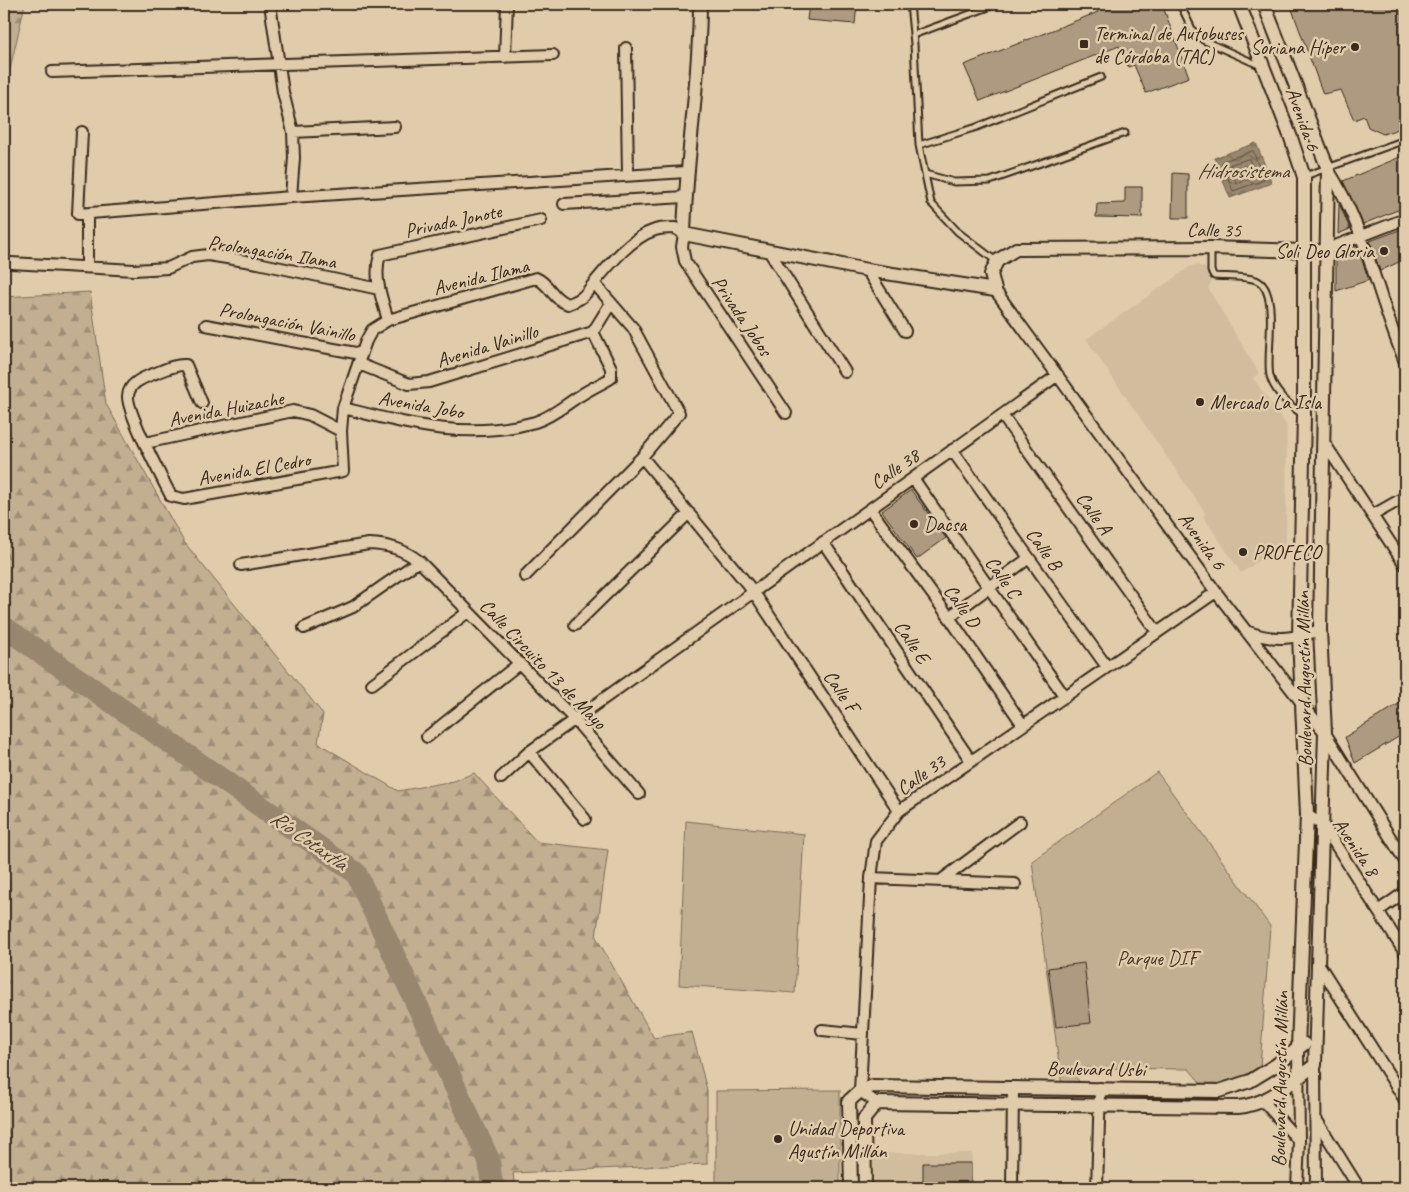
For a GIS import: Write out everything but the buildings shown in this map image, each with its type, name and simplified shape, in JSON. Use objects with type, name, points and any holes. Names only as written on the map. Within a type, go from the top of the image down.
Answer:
[{"type":"street","points":[[270,4],[279,63],[294,132],[291,197]]},
{"type":"street","points":[[505,58],[507,4]]},
{"type":"street","points":[[700,4],[699,47],[686,172],[684,234],[867,270],[995,290],[990,274],[996,261]]},
{"type":"street","name":"Avenida 6","points":[[1239,4],[1304,177],[1304,252]]},
{"type":"street","name":"Avenida 6","points":[[1264,4],[1328,169]]},
{"type":"street","points":[[626,48],[628,174]]},
{"type":"street","points":[[52,72],[553,55]]},
{"type":"street","points":[[294,132],[395,127]]},
{"type":"street","points":[[82,132],[78,214],[291,197],[628,174],[686,172]]},
{"type":"street","points":[[1328,169],[1361,236],[1405,362]]},
{"type":"street","name":"Boulevard Augustín Millán","points":[[1316,1188],[1314,1065],[1325,732],[1320,630],[1325,444],[1325,250],[1328,169]]},
{"type":"street","points":[[564,204],[685,197]]},
{"type":"street","points":[[87,214],[87,266]]},
{"type":"street","name":"Calle 35","points":[[996,261],[1016,249],[1211,248],[1304,252],[1325,250],[1405,219]]},
{"type":"street","name":"Privada Jonote","points":[[378,289],[378,263],[380,255],[541,220]]},
{"type":"street","name":"Avenida Ilama","points":[[388,320],[536,278],[545,281],[558,301],[568,304],[584,298],[594,283],[639,238],[655,230],[674,228],[684,234]]},
{"type":"street","name":"Privada Jobos","points":[[684,234],[682,246],[685,260],[786,413]]},
{"type":"street","points":[[768,251],[845,372]]},
{"type":"street","name":"Boulevard Augustín Millán","points":[[1297,1188],[1299,1141],[1298,1048],[1307,815],[1304,708],[1299,637],[1304,416],[1304,252]]},
{"type":"street","name":"Prolongación Ilama","points":[[12,263],[134,270],[168,268],[192,257],[208,255],[258,263],[378,289]]},
{"type":"street","points":[[867,270],[905,331]]},
{"type":"street","points":[[525,576],[642,457],[679,413],[634,328],[594,283]]},
{"type":"street","points":[[340,431],[343,408],[372,330],[388,320],[378,289]]},
{"type":"street","name":"Avenida 6","points":[[995,290],[1216,592],[1304,708],[1325,732],[1405,861]]},
{"type":"street","points":[[593,332],[611,303]]},
{"type":"street","name":"Prolongación Vainillo","points":[[206,325],[360,359]]},
{"type":"street","name":"Avenida Vainillo","points":[[360,359],[409,384],[429,382],[593,332]]},
{"type":"street","name":"Avenida Jobo","points":[[343,408],[423,427],[477,432],[536,422],[611,378],[611,368],[593,332]]},
{"type":"street","points":[[144,443],[128,397],[130,389],[140,379],[179,365],[186,366],[202,403]]},
{"type":"street","name":"Calle 38","points":[[501,778],[529,752],[1058,375]]},
{"type":"street","name":"Avenida Huizache","points":[[144,443],[293,412],[310,415],[340,431]]},
{"type":"street","name":"Calle A","points":[[1002,414],[1157,632]]},
{"type":"street","name":"Avenida El Cedro","points":[[144,443],[171,496],[184,499],[343,471],[340,431]]},
{"type":"street","points":[[1325,444],[1405,565]]},
{"type":"street","name":"Calle B","points":[[952,450],[1107,668]]},
{"type":"street","name":"Calle F","points":[[642,457],[753,591],[899,811]]},
{"type":"street","name":"Calle C","points":[[913,478],[1065,697]]},
{"type":"street","points":[[1373,515],[1405,497]]},
{"type":"street","name":"Calle D","points":[[870,509],[949,617],[1023,725]]},
{"type":"street","points":[[575,626],[689,513]]},
{"type":"street","name":"Calle E","points":[[823,542],[971,761]]},
{"type":"street","name":"Calle Circuito 13 de Mayo","points":[[240,565],[369,544],[388,545],[405,551],[419,561],[575,720],[639,794]]},
{"type":"street","points":[[949,617],[1029,558]]},
{"type":"street","points":[[304,628],[354,607],[419,561]]},
{"type":"street","name":"Calle 33","points":[[860,1091],[872,878],[876,841],[899,811],[1216,592]]},
{"type":"street","points":[[372,684],[468,612]]},
{"type":"street","points":[[1245,630],[1274,639],[1299,637],[1320,630]]},
{"type":"street","points":[[427,737],[520,663]]},
{"type":"street","points":[[529,752],[585,819]]},
{"type":"street","name":"Avenida 8","points":[[1307,815],[1323,825],[1405,953]]},
{"type":"street","points":[[943,879],[1020,822]]},
{"type":"street","points":[[872,878],[943,879],[1015,884]]},
{"type":"street","points":[[1378,911],[1405,892]]},
{"type":"street","points":[[1318,963],[1405,1100]]},
{"type":"street","points":[[822,1030],[863,1034]]},
{"type":"street","name":"Boulevard Usbi","points":[[860,1091],[873,1086],[1218,1091],[1250,1081],[1316,1036]]},
{"type":"street","name":"Boulevard Usbi","points":[[877,1103],[1252,1106],[1283,1090],[1314,1065]]},
{"type":"street","points":[[1012,1188],[1013,1087]]},
{"type":"street","points":[[1097,1188],[1100,1088]]},
{"type":"street","points":[[850,1188],[849,1101],[860,1091],[877,1103],[864,1119],[865,1188]]},
{"type":"street","points":[[1263,1101],[1299,1141]]},
{"type":"street","points":[[1316,1119],[1359,1188]]},
{"type":"lane","points":[[910,4],[919,145],[931,203],[958,232],[996,261]]},
{"type":"lane","points":[[913,35],[997,4]]},
{"type":"lane","points":[[1180,4],[1194,33],[1205,41],[1264,67]]},
{"type":"lane","points":[[919,145],[977,127],[1101,77]]},
{"type":"lane","points":[[925,174],[954,182],[990,181],[1125,133]]},
{"type":"lane","points":[[1304,177],[1405,140]]},
{"type":"lane","points":[[1211,248],[1211,271],[1214,276],[1257,281],[1264,287],[1270,300],[1270,376],[1287,401],[1304,416]]},
{"type":"shaded area","name":"Mercado La Isla","points":[[1197,265],[1209,270],[1212,281],[1208,288],[1259,373],[1253,378],[1287,426],[1286,542],[1241,573],[1203,516],[1206,514],[1086,339],[1191,266]]},
{"type":"shaded area","points":[[873,1153],[972,1153],[971,1188],[873,1188]]},
{"type":"green space","points":[[4,4],[25,4],[4,95]]},
{"type":"green space","points":[[90,292],[106,404],[184,542],[323,714],[318,743],[398,791],[454,781],[474,773],[537,842],[608,850],[596,937],[654,1038],[692,1032],[707,1090],[707,1164],[513,1173],[515,1188],[4,1188],[4,297]]},
{"type":"green space","name":"Parque DIF","points":[[1157,772],[1270,926],[1260,1067],[1233,1081],[1203,1086],[1189,1069],[1072,1068],[1072,1073],[1079,1081],[1078,1086],[1062,1086],[1032,861]]},
{"type":"green space","points":[[686,821],[804,834],[795,993],[679,985]]},
{"type":"green space","name":"Unidad Deportiva Agustín Millán","points":[[840,1090],[840,1188],[716,1188],[716,1091]]},
{"type":"water","name":"Hidrosistema","points":[[1256,143],[1272,183],[1230,198],[1214,158]]},
{"type":"waterway","name":"Río Cotaxtla","points":[[4,627],[356,873],[489,1160],[492,1188]]},
{"type":"place","name":"Terminal de Autobuses de Córdoba (TAC)","points":[[1084,44]]},
{"type":"place","name":"Soriana Híper","points":[[1355,47]]},
{"type":"place","name":"Soli Deo Gloria","points":[[1384,251]]},
{"type":"place","name":"Mercado La Isla","points":[[1200,402]]},
{"type":"place","name":"Dacsa","points":[[914,524]]},
{"type":"place","name":"PROFECO","points":[[1243,552]]},
{"type":"place","name":"Unidad Deportiva Agustín Millán","points":[[778,1139]]}]
